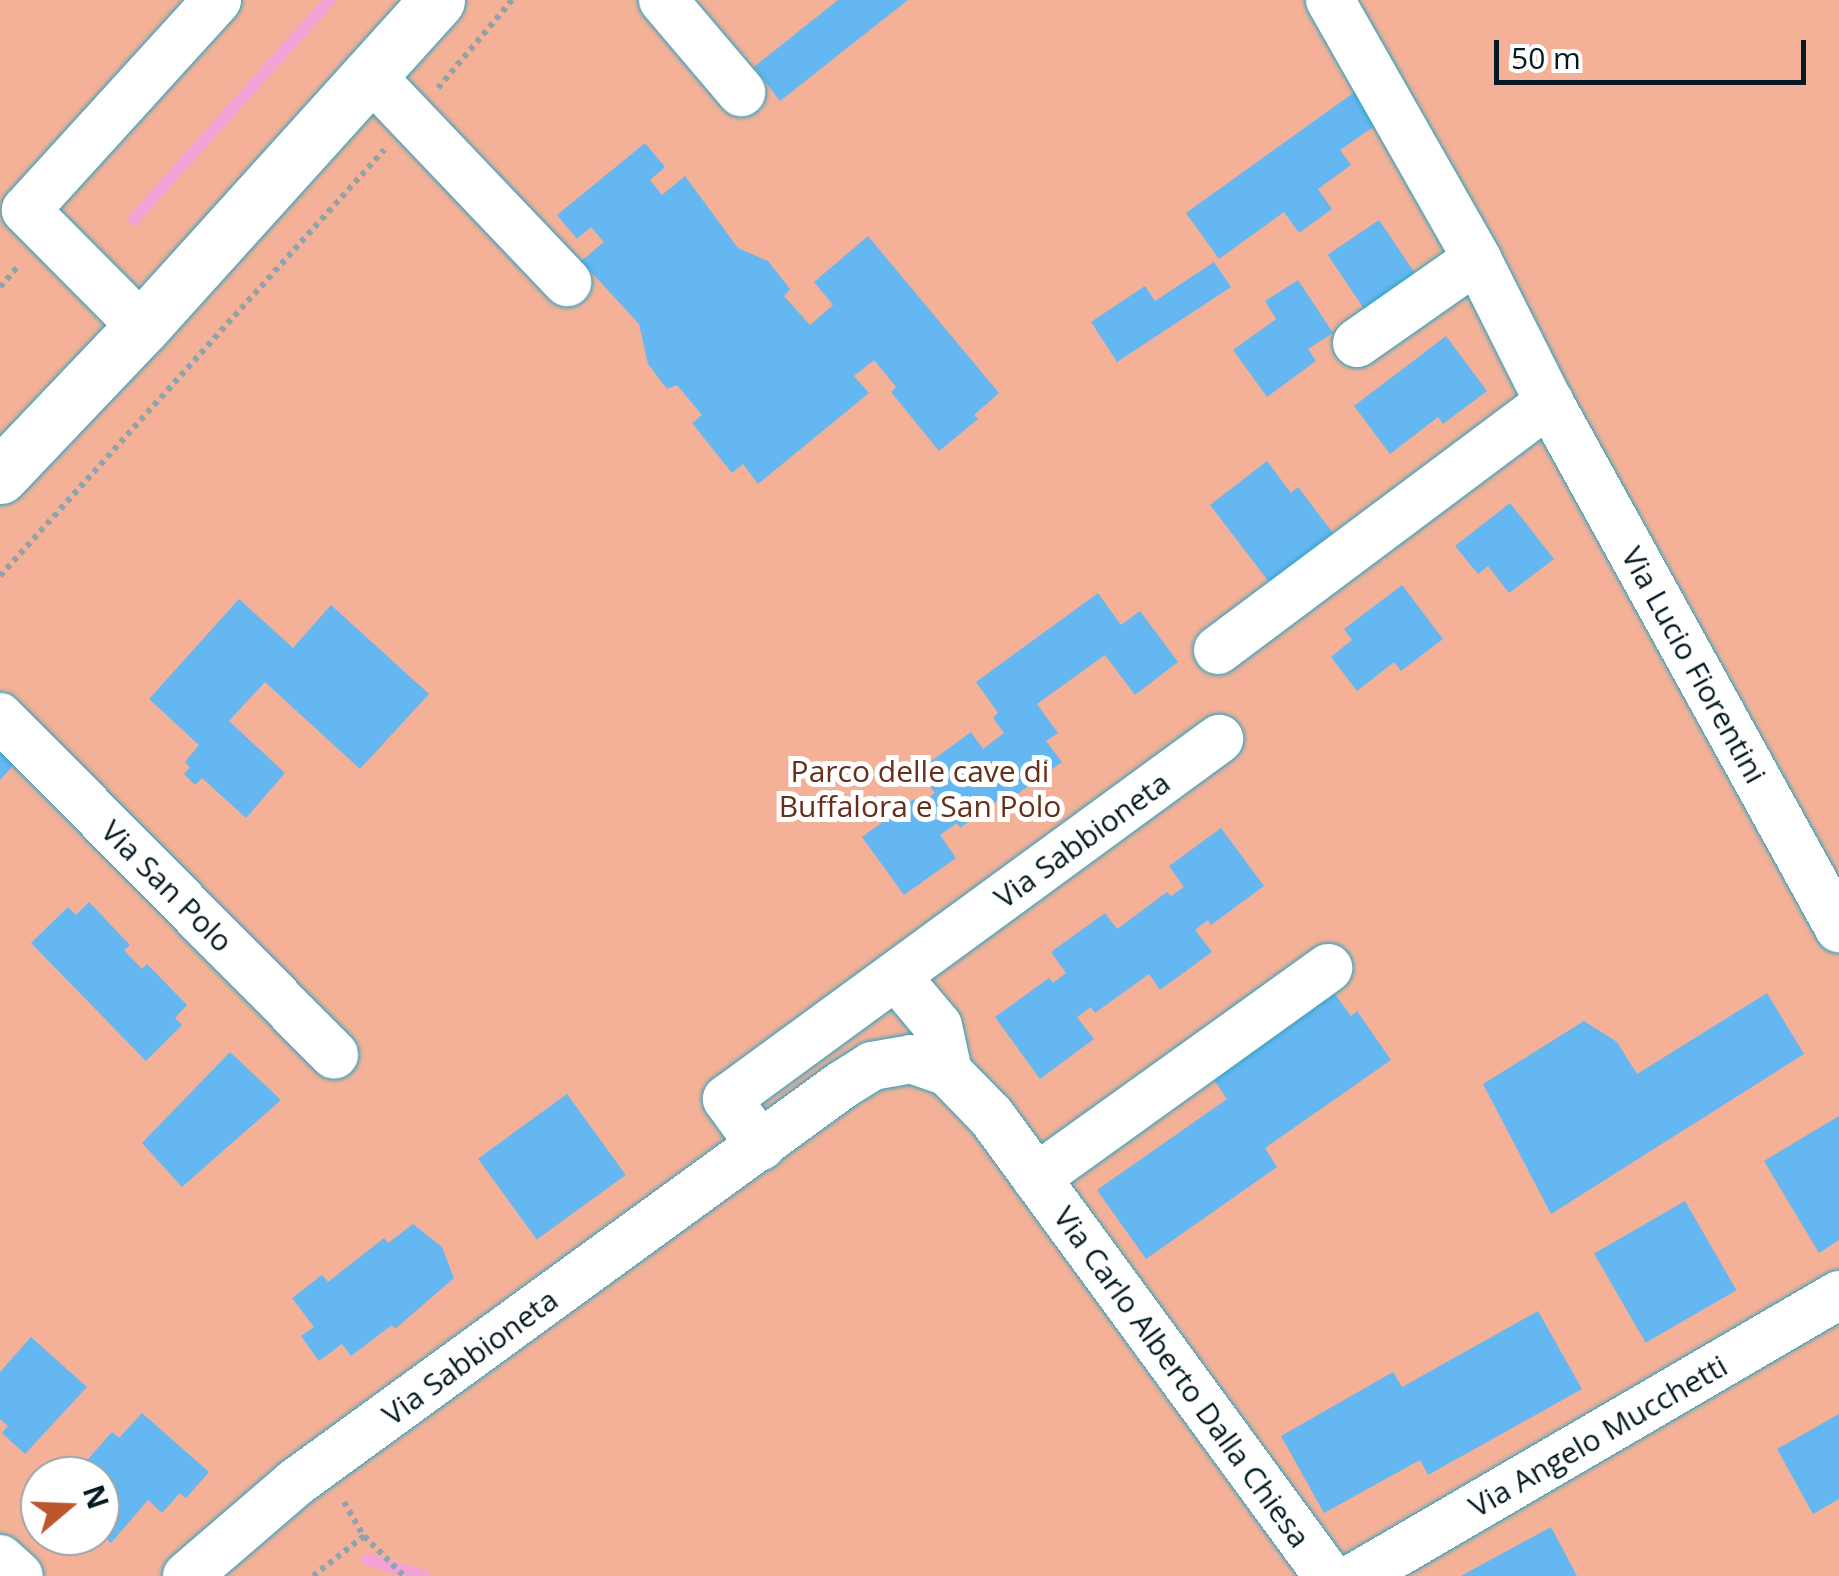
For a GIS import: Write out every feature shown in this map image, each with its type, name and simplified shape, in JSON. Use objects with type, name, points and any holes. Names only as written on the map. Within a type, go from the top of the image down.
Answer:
[{"type":"main road","points":[[0,476],[142,327],[437,0]]},
{"type":"street","points":[[142,327],[26,210],[218,0]]},
{"type":"street","points":[[663,0],[741,92]]},
{"type":"street","name":"Via Lucio Fiorentini","points":[[1330,0],[1476,259],[1549,402],[1839,928]]},
{"type":"street","points":[[368,74],[567,282]]},
{"type":"street","points":[[1357,343],[1476,259]]},
{"type":"street","points":[[1218,650],[1549,402]]},
{"type":"street","name":"Via San Polo","points":[[0,717],[334,1055]]},
{"type":"street","name":"Via Sabbioneta","points":[[761,1146],[727,1099],[1219,740]]},
{"type":"street","name":"Via Carlo Alberto Dalla Chiesa","points":[[1036,1178],[1328,968]]},
{"type":"street","points":[[896,976],[938,1026],[948,1072]]},
{"type":"street","name":"Via Sabbioneta","points":[[187,1576],[311,1472],[872,1066],[911,1059],[948,1072]]},
{"type":"street","name":"Via Carlo Alberto Dalla Chiesa","points":[[948,1072],[991,1116],[1328,1576]]},
{"type":"street","name":"Via Angelo Mucchetti","points":[[1357,1576],[1839,1296]]},
{"type":"street","points":[[0,1559],[19,1576]]},
{"type":"path","points":[[0,576],[413,118],[512,0]]},
{"type":"path","points":[[311,1472],[338,1491],[364,1536],[404,1576]]},
{"type":"path","points":[[313,1576],[364,1536]]},
{"type":"green space","name":"Parco delle cave di Buffalora e San Polo","points":[[0,0],[1839,0],[1839,1576],[0,1576]]},
{"type":"building","points":[[838,0],[908,0],[780,101],[754,67]]},
{"type":"building","points":[[1356,91],[1379,123],[1340,150],[1351,165],[1318,189],[1332,209],[1299,233],[1284,212],[1219,259],[1186,213]]},
{"type":"building","points":[[645,143],[665,167],[650,180],[662,195],[685,176],[738,248],[768,261],[790,289],[784,296],[810,325],[833,305],[814,282],[868,236],[999,393],[974,415],[978,419],[939,451],[891,392],[896,387],[874,360],[854,376],[869,393],[758,484],[743,464],[732,473],[692,423],[702,415],[677,385],[667,389],[648,364],[639,324],[581,261],[604,242],[591,227],[577,239],[557,215]]},
{"type":"building","points":[[1379,220],[1421,283],[1370,318],[1328,255]]},
{"type":"building","points":[[1214,262],[1231,287],[1117,362],[1091,322],[1145,286],[1155,301]]},
{"type":"building","points":[[1298,280],[1333,333],[1308,349],[1316,361],[1267,397],[1233,350],[1276,319],[1265,301]]},
{"type":"building","points":[[1446,336],[1487,391],[1443,424],[1438,417],[1390,454],[1354,406]]},
{"type":"building","points":[[1267,461],[1291,493],[1298,487],[1333,533],[1269,582],[1210,505]]},
{"type":"building","points":[[1510,503],[1554,559],[1509,593],[1488,566],[1478,574],[1455,546]]},
{"type":"building","points":[[1402,585],[1443,639],[1401,671],[1394,662],[1357,691],[1331,657],[1352,640],[1344,629]]},
{"type":"building","points":[[1098,593],[1121,625],[1140,611],[1178,662],[1135,695],[1105,655],[1037,704],[1058,733],[1046,741],[1062,762],[1016,795],[1012,790],[960,828],[957,823],[940,835],[956,858],[904,895],[862,837],[914,799],[919,805],[935,793],[919,770],[971,732],[983,749],[1004,733],[993,718],[998,713],[976,682]]},
{"type":"building","points":[[239,599],[293,648],[331,605],[429,694],[360,769],[265,682],[229,721],[285,773],[246,818],[202,778],[195,785],[184,774],[190,767],[185,762],[199,745],[149,699]]},
{"type":"building","points":[[0,742],[19,759],[0,780]]},
{"type":"building","points":[[1221,828],[1264,886],[1211,925],[1208,920],[1195,930],[1212,952],[1160,990],[1149,974],[1095,1013],[1091,1007],[1077,1017],[1094,1039],[1040,1079],[995,1017],[1049,978],[1053,983],[1066,973],[1051,952],[1105,913],[1117,929],[1167,892],[1171,896],[1184,887],[1169,866]]},
{"type":"building","points":[[89,902],[130,945],[124,950],[142,969],[147,964],[187,1005],[175,1018],[182,1025],[146,1061],[31,943],[68,907],[76,915]]},
{"type":"building","points":[[1767,993],[1804,1054],[1551,1214],[1483,1084],[1584,1021],[1617,1042],[1637,1074]]},
{"type":"building","points":[[1335,994],[1351,1016],[1357,1011],[1391,1060],[1265,1148],[1277,1167],[1146,1259],[1097,1190],[1227,1099],[1214,1080]]},
{"type":"building","points":[[230,1052],[281,1100],[182,1187],[142,1143]]},
{"type":"building","points":[[567,1094],[626,1175],[537,1240],[478,1159]]},
{"type":"building","points":[[1839,1116],[1839,1240],[1819,1253],[1764,1161]]},
{"type":"building","points":[[1685,1201],[1736,1290],[1646,1343],[1594,1254]]},
{"type":"building","points":[[413,1224],[442,1247],[454,1278],[395,1329],[392,1325],[351,1356],[342,1344],[319,1361],[301,1336],[314,1327],[292,1298],[322,1275],[328,1282],[384,1238],[388,1243]]},
{"type":"building","points":[[1538,1311],[1582,1389],[1428,1475],[1420,1460],[1324,1513],[1281,1436],[1393,1372],[1402,1387]]},
{"type":"building","points":[[31,1337],[87,1387],[25,1454],[2,1433],[8,1426],[0,1419],[0,1372]]},
{"type":"building","points":[[142,1413],[209,1472],[186,1498],[180,1493],[162,1513],[148,1500],[120,1533],[120,1456],[91,1456],[112,1432],[119,1438]]},
{"type":"building","points":[[1839,1414],[1839,1499],[1813,1514],[1777,1449]]},
{"type":"building","points":[[1551,1527],[1577,1576],[1461,1576]]},
{"type":"waterway","points":[[134,219],[330,0]]},
{"type":"waterway","points":[[368,1560],[424,1576]]}]
